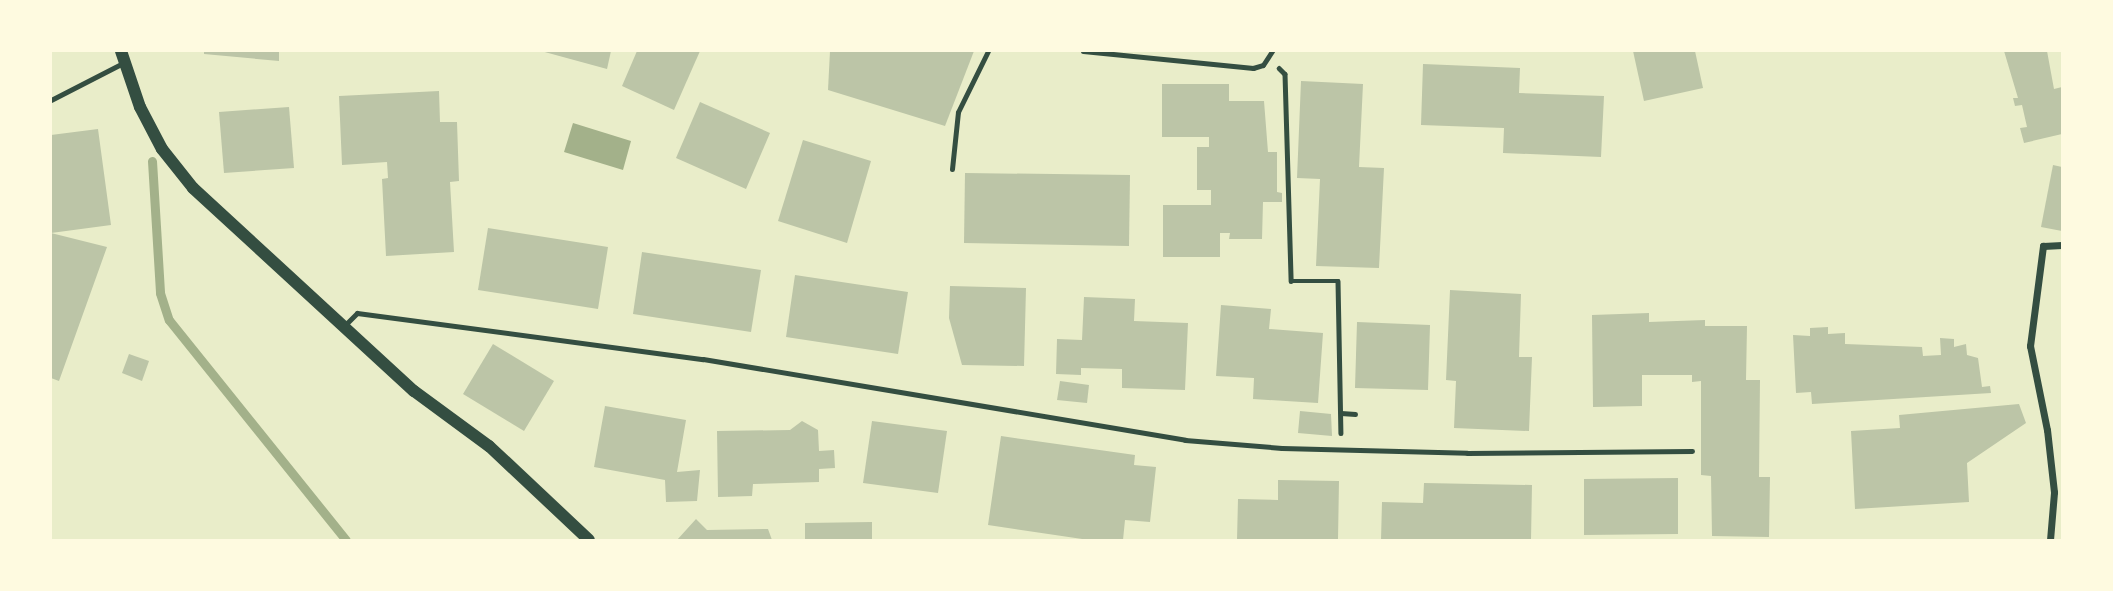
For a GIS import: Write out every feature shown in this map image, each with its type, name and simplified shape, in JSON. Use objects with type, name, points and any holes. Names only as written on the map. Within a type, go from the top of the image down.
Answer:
[{"type":"street","points":[[122,56],[162,149],[193,188],[414,391],[499,455],[589,540]]},
{"type":"street","points":[[2050,540],[2054,492],[2048,430],[2029,346],[2043,246],[2062,245]]},
{"type":"lane","points":[[952,169],[958,112],[988,51]]},
{"type":"lane","points":[[1083,51],[1253,68],[1271,54]]},
{"type":"lane","points":[[51,100],[122,56]]},
{"type":"lane","points":[[343,326],[357,313],[703,359],[1185,440],[1282,448],[1467,453],[1692,452]]},
{"type":"path","points":[[1271,54],[1285,74],[1291,281],[1338,281],[1341,434]]},
{"type":"path","points":[[1341,413],[1355,414]]},
{"type":"shaded area","points":[[573,123],[631,141],[623,170],[564,152]]},
{"type":"building","points":[[204,51],[279,51],[279,61],[204,54]]},
{"type":"building","points":[[541,51],[611,51],[607,69]]},
{"type":"building","points":[[637,51],[700,51],[674,110],[622,86]]},
{"type":"building","points":[[830,51],[974,51],[945,126],[828,90]]},
{"type":"building","points":[[1633,51],[1695,51],[1703,88],[1644,101]]},
{"type":"building","points":[[2004,51],[2047,51],[2054,89],[2062,87],[2062,134],[2024,143],[2020,128],[2027,127],[2022,105],[2015,106],[2013,98],[2018,98]]},
{"type":"building","points":[[1423,64],[1520,68],[1519,93],[1604,96],[1601,157],[1503,153],[1504,128],[1421,125]]},
{"type":"building","points":[[1301,81],[1363,84],[1359,167],[1384,168],[1379,268],[1316,266],[1320,179],[1297,178]]},
{"type":"building","points":[[1162,84],[1229,84],[1229,101],[1264,101],[1268,152],[1277,152],[1277,192],[1282,193],[1282,202],[1263,202],[1262,239],[1229,239],[1230,233],[1220,233],[1220,257],[1163,257],[1163,205],[1211,205],[1211,190],[1197,190],[1197,147],[1209,147],[1209,137],[1162,137]]},
{"type":"building","points":[[439,91],[440,122],[457,122],[459,181],[450,182],[454,252],[386,256],[382,179],[388,178],[387,162],[342,165],[339,96]]},
{"type":"building","points":[[700,102],[770,133],[746,189],[676,158]]},
{"type":"building","points":[[289,107],[294,168],[224,173],[219,112]]},
{"type":"building","points":[[98,129],[111,225],[51,233],[51,135]]},
{"type":"building","points":[[803,140],[871,161],[847,243],[778,221]]},
{"type":"building","points":[[2053,165],[2062,167],[2062,231],[2041,227]]},
{"type":"building","points":[[965,173],[1130,175],[1129,246],[964,243]]},
{"type":"building","points":[[488,228],[608,247],[598,309],[478,290]]},
{"type":"building","points":[[51,233],[107,247],[59,381],[51,378]]},
{"type":"building","points":[[642,252],[761,270],[751,332],[633,314]]},
{"type":"building","points":[[795,275],[908,292],[898,354],[786,337]]},
{"type":"building","points":[[950,286],[1026,288],[1024,366],[962,365],[949,318]]},
{"type":"building","points":[[1450,290],[1521,294],[1519,357],[1532,357],[1529,431],[1454,428],[1456,381],[1446,380]]},
{"type":"building","points":[[1084,297],[1135,299],[1134,321],[1188,323],[1185,390],[1122,388],[1122,369],[1081,368],[1081,375],[1056,374],[1057,339],[1082,340]]},
{"type":"building","points":[[1221,305],[1271,309],[1269,329],[1323,333],[1318,403],[1253,399],[1254,378],[1216,376]]},
{"type":"building","points":[[1649,313],[1649,322],[1705,320],[1705,326],[1747,326],[1746,380],[1760,380],[1759,477],[1770,477],[1769,537],[1712,536],[1711,476],[1701,475],[1701,381],[1692,382],[1692,375],[1642,375],[1642,406],[1593,407],[1592,315]]},
{"type":"building","points":[[1357,322],[1430,325],[1428,390],[1355,388]]},
{"type":"building","points":[[1828,327],[1828,334],[1845,333],[1845,344],[1922,347],[1923,356],[1941,355],[1940,338],[1954,339],[1954,347],[1966,344],[1967,355],[1978,358],[1982,387],[1990,386],[1991,393],[1812,404],[1811,392],[1796,393],[1793,335],[1810,336],[1810,328]]},
{"type":"building","points":[[493,344],[554,381],[524,431],[463,394]]},
{"type":"building","points":[[129,354],[149,361],[142,381],[122,373]]},
{"type":"building","points":[[1060,381],[1089,385],[1087,403],[1057,400]]},
{"type":"building","points":[[2019,404],[2026,423],[1967,463],[1969,502],[1855,509],[1851,431],[1900,428],[1899,415]]},
{"type":"building","points":[[605,406],[686,420],[677,472],[700,470],[697,501],[666,502],[665,480],[594,467]]},
{"type":"building","points":[[1300,411],[1331,414],[1332,436],[1298,433]]},
{"type":"building","points":[[802,421],[818,430],[819,451],[834,450],[835,468],[819,469],[819,482],[753,484],[752,496],[718,497],[717,431],[790,430]]},
{"type":"building","points":[[872,421],[947,431],[938,493],[863,483]]},
{"type":"building","points":[[1001,436],[1135,455],[1134,465],[1156,467],[1150,522],[1125,520],[1123,540],[1089,540],[988,525]]},
{"type":"building","points":[[1678,478],[1678,534],[1584,535],[1584,479]]},
{"type":"building","points":[[1278,480],[1339,481],[1338,540],[1237,540],[1238,499],[1278,500]]},
{"type":"building","points":[[1424,483],[1532,485],[1531,540],[1381,540],[1382,502],[1423,503]]},
{"type":"building","points":[[696,519],[707,530],[768,529],[772,540],[677,540]]},
{"type":"building","points":[[872,522],[872,540],[805,540],[805,523]]},
{"type":"waterway","points":[[152,161],[160,293],[169,320],[346,540]]}]
